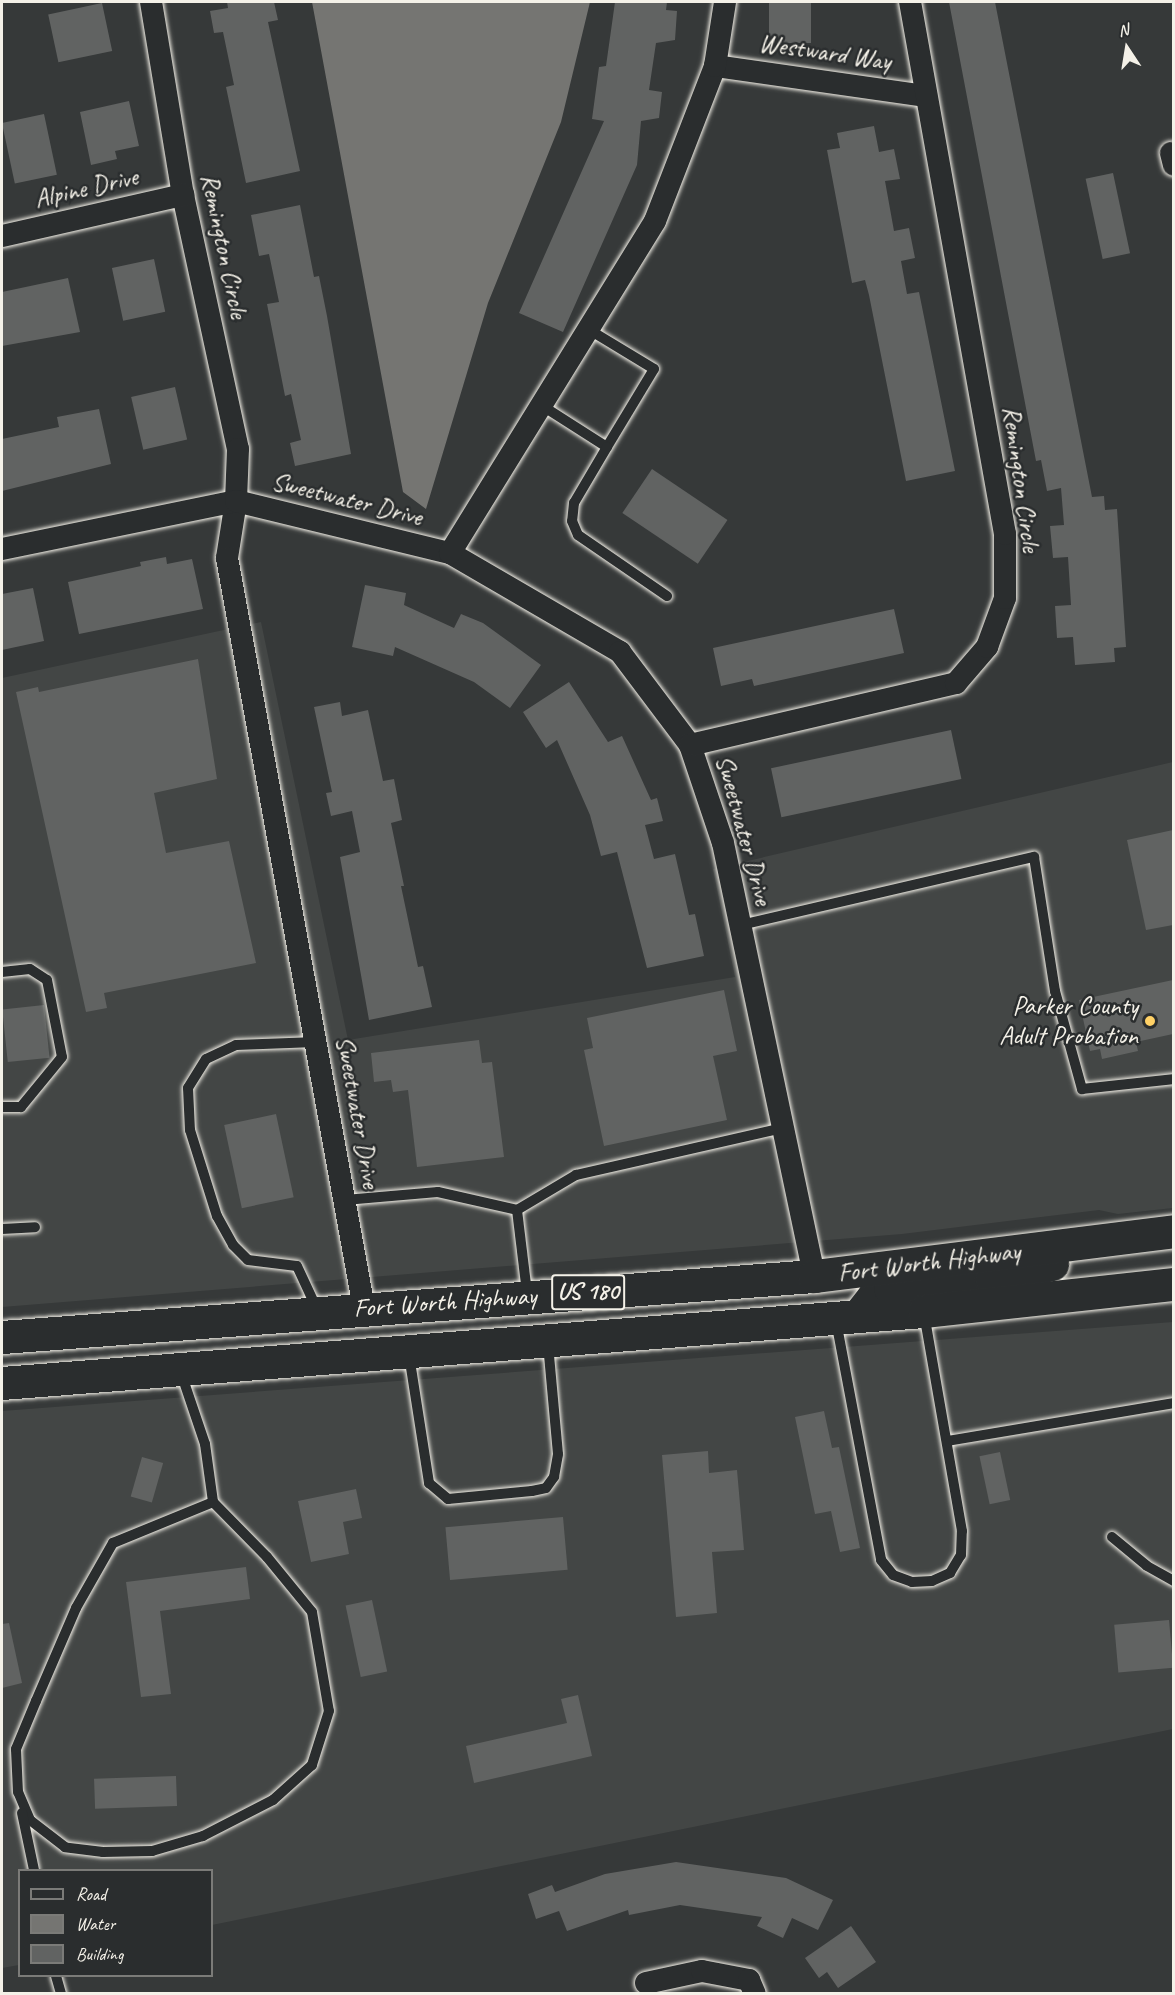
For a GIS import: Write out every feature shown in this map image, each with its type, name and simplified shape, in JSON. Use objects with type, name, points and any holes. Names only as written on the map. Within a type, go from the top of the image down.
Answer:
[{"type":"main road","name":"Fort Worth Highway","points":[[2,1337],[175,1326],[364,1308],[814,1276],[1173,1231]]},
{"type":"main road","points":[[847,1317],[873,1297],[890,1288],[991,1279],[1074,1259],[1095,1241]]},
{"type":"main road","points":[[597,1337],[618,1320],[790,1302],[811,1288],[814,1276]]},
{"type":"main road","name":"Fort Worth Highway","points":[[2,1383],[924,1311],[1173,1284]]},
{"type":"main road","points":[[175,1326],[180,1369]]},
{"type":"street","name":"Remington Circle","points":[[151,2],[183,195],[238,449],[236,501]]},
{"type":"street","points":[[450,553],[655,221],[715,66],[725,2]]},
{"type":"street","name":"Remington Circle","points":[[690,744],[956,683],[987,647],[1005,598],[1005,534],[910,2]]},
{"type":"street","name":"Westward Way","points":[[715,66],[926,96]]},
{"type":"street","name":"Alpine Drive","points":[[2,236],[183,195]]},
{"type":"street","name":"Sweetwater Drive","points":[[2,549],[236,501],[450,553],[620,652],[690,744],[723,843],[814,1276]]},
{"type":"street","name":"Sweetwater Drive","points":[[236,501],[227,558],[364,1308]]},
{"type":"street","points":[[646,1983],[702,1971],[749,1980],[755,1994]]},
{"type":"lane","points":[[588,329],[654,369],[574,503],[572,521],[578,535],[667,596]]},
{"type":"lane","points":[[541,405],[608,447]]},
{"type":"lane","points":[[741,925],[1034,857],[1055,991],[1082,1089],[1173,1078]]},
{"type":"lane","points":[[2,972],[30,969],[47,980],[62,1057],[21,1107],[2,1107]]},
{"type":"lane","points":[[316,1042],[236,1045],[206,1059],[188,1088],[190,1130],[217,1216],[232,1245],[248,1260],[297,1266],[318,1312]]},
{"type":"lane","points":[[345,1200],[438,1192],[517,1210],[576,1175],[783,1128]]},
{"type":"lane","points":[[517,1210],[527,1296]]},
{"type":"lane","points":[[2,1229],[35,1227]]},
{"type":"lane","points":[[847,1317],[881,1560],[893,1575],[912,1582],[932,1581],[950,1573],[960,1555],[962,1531],[924,1311]]},
{"type":"lane","points":[[409,1352],[429,1483],[448,1499],[546,1488],[554,1477],[558,1454],[547,1341]]},
{"type":"lane","points":[[18,1792],[30,1820],[65,1847],[103,1852],[152,1851],[203,1836],[273,1800],[312,1765],[328,1711],[312,1612],[267,1557],[213,1502],[205,1444],[180,1369]]},
{"type":"lane","points":[[947,1441],[1173,1403]]},
{"type":"lane","points":[[34,1869],[18,1792],[16,1749],[76,1608],[113,1543],[213,1502]]},
{"type":"lane","points":[[1112,1537],[1147,1566],[1173,1581]]},
{"type":"lane","points":[[56,1977],[61,1994]]},
{"type":"shaded area","points":[[261,622],[348,1040],[735,977],[713,869],[1173,762],[1173,1208],[1118,1214],[1099,1210],[902,1234],[2,1307],[2,678]]},
{"type":"shaded area","points":[[1173,1322],[1173,1729],[213,1925],[213,1869],[18,1869],[18,1965],[2,1968],[2,1411]]},
{"type":"water","points":[[312,2],[590,2],[561,122],[488,303],[426,509],[403,492]]},
{"type":"building","points":[[227,2],[274,2],[278,20],[268,22],[300,171],[246,183],[226,87],[234,85],[223,32],[214,33],[210,11],[228,8]]},
{"type":"building","points":[[615,2],[667,2],[666,10],[677,11],[675,40],[656,43],[649,90],[662,92],[659,118],[641,121],[637,165],[563,332],[519,313],[604,121],[592,119],[599,67],[606,66]]},
{"type":"building","points":[[769,2],[811,2],[811,43],[769,43]]},
{"type":"building","points":[[949,2],[995,2],[1092,497],[1104,496],[1105,510],[1117,509],[1126,647],[1114,648],[1115,662],[1075,665],[1073,637],[1057,638],[1055,606],[1071,605],[1068,557],[1053,558],[1050,526],[1064,525],[1061,488],[1047,491],[1041,460],[1036,461]]},
{"type":"building","points":[[102,3],[112,51],[58,62],[48,14]]},
{"type":"building","points":[[129,101],[139,146],[115,151],[117,159],[91,165],[80,112]]},
{"type":"building","points":[[44,114],[57,175],[15,184],[2,123]]},
{"type":"building","points":[[874,126],[879,152],[894,149],[900,179],[885,181],[894,231],[909,228],[915,258],[901,261],[907,294],[919,292],[955,471],[906,481],[869,295],[865,280],[852,283],[827,150],[840,148],[837,133]]},
{"type":"building","points":[[1113,173],[1130,253],[1103,259],[1086,179]]},
{"type":"building","points":[[300,205],[314,277],[319,276],[351,454],[295,466],[290,443],[301,440],[291,394],[285,396],[267,304],[279,302],[269,254],[259,256],[251,215]]},
{"type":"building","points":[[154,259],[165,312],[123,321],[112,268]]},
{"type":"building","points":[[68,278],[80,332],[2,346],[2,292]]},
{"type":"building","points":[[175,387],[187,440],[143,450],[131,397]]},
{"type":"building","points":[[99,409],[111,464],[2,491],[2,439],[59,427],[57,417]]},
{"type":"building","points":[[652,469],[727,520],[698,564],[622,513]]},
{"type":"building","points":[[166,557],[167,564],[192,559],[203,609],[79,634],[68,582],[141,566],[140,562]]},
{"type":"building","points":[[365,585],[406,593],[404,605],[454,628],[461,614],[483,623],[541,665],[510,708],[474,682],[395,647],[393,656],[352,647]]},
{"type":"building","points":[[33,588],[44,641],[2,650],[2,594]]},
{"type":"building","points":[[894,609],[904,653],[754,686],[752,679],[721,686],[713,648]]},
{"type":"building","points":[[198,659],[217,779],[154,793],[166,853],[229,841],[256,963],[104,993],[107,1008],[86,1012],[16,692],[38,687],[39,692]]},
{"type":"building","points":[[569,682],[608,742],[622,736],[651,800],[657,798],[663,821],[645,825],[654,859],[675,854],[689,915],[695,914],[704,956],[647,968],[617,852],[601,856],[590,815],[557,740],[546,748],[523,712]]},
{"type":"building","points":[[340,702],[342,716],[368,710],[383,781],[394,779],[402,820],[391,823],[404,886],[401,886],[418,967],[423,966],[432,1007],[369,1020],[340,857],[360,852],[352,811],[331,816],[326,793],[332,792],[314,707]]},
{"type":"building","points":[[951,730],[961,779],[781,817],[771,768]]},
{"type":"building","points":[[1173,830],[1173,925],[1146,930],[1127,840]]},
{"type":"building","points":[[1173,980],[1173,1034],[1136,1042],[1138,1051],[1102,1059],[1100,1049],[1090,1051],[1079,1000]]},
{"type":"building","points":[[724,990],[737,1051],[713,1056],[727,1120],[604,1146],[584,1050],[593,1048],[587,1018]]},
{"type":"building","points":[[44,1005],[50,1058],[8,1062],[2,1009]]},
{"type":"building","points":[[479,1040],[482,1063],[492,1062],[504,1157],[417,1167],[408,1090],[393,1092],[391,1080],[374,1082],[371,1053]]},
{"type":"building","points":[[276,1114],[294,1197],[242,1208],[224,1125]]},
{"type":"building","points":[[824,1411],[832,1448],[839,1447],[860,1548],[840,1552],[831,1511],[815,1514],[795,1417]]},
{"type":"building","points":[[708,1451],[709,1473],[737,1470],[744,1550],[712,1552],[717,1613],[676,1617],[662,1455]]},
{"type":"building","points":[[1000,1452],[1010,1500],[990,1504],[979,1456]]},
{"type":"building","points":[[142,1457],[163,1463],[152,1502],[131,1496]]},
{"type":"building","points":[[356,1489],[362,1518],[343,1522],[349,1554],[311,1562],[298,1501]]},
{"type":"building","points":[[563,1517],[568,1570],[450,1580],[445,1527]]},
{"type":"building","points":[[246,1567],[250,1599],[160,1611],[171,1694],[141,1697],[126,1582]]},
{"type":"building","points":[[372,1600],[387,1671],[361,1677],[346,1606]]},
{"type":"building","points":[[1169,1620],[1173,1668],[1118,1673],[1114,1625]]},
{"type":"building","points":[[9,1623],[22,1683],[2,1688],[2,1624]]},
{"type":"building","points":[[578,1695],[592,1756],[474,1783],[466,1746],[567,1723],[561,1699]]},
{"type":"building","points":[[176,1776],[177,1806],[95,1809],[94,1779]]},
{"type":"building","points":[[676,1862],[786,1878],[833,1900],[818,1930],[792,1918],[783,1938],[757,1926],[762,1917],[680,1905],[629,1915],[628,1910],[567,1931],[559,1911],[536,1919],[528,1894],[552,1885],[555,1892],[605,1874]]},
{"type":"building","points":[[851,1926],[876,1962],[838,1988],[827,1972],[819,1978],[805,1958]]},
{"type":"place","name":"Parker County Adult Probation","points":[[1150,1021]]}]
